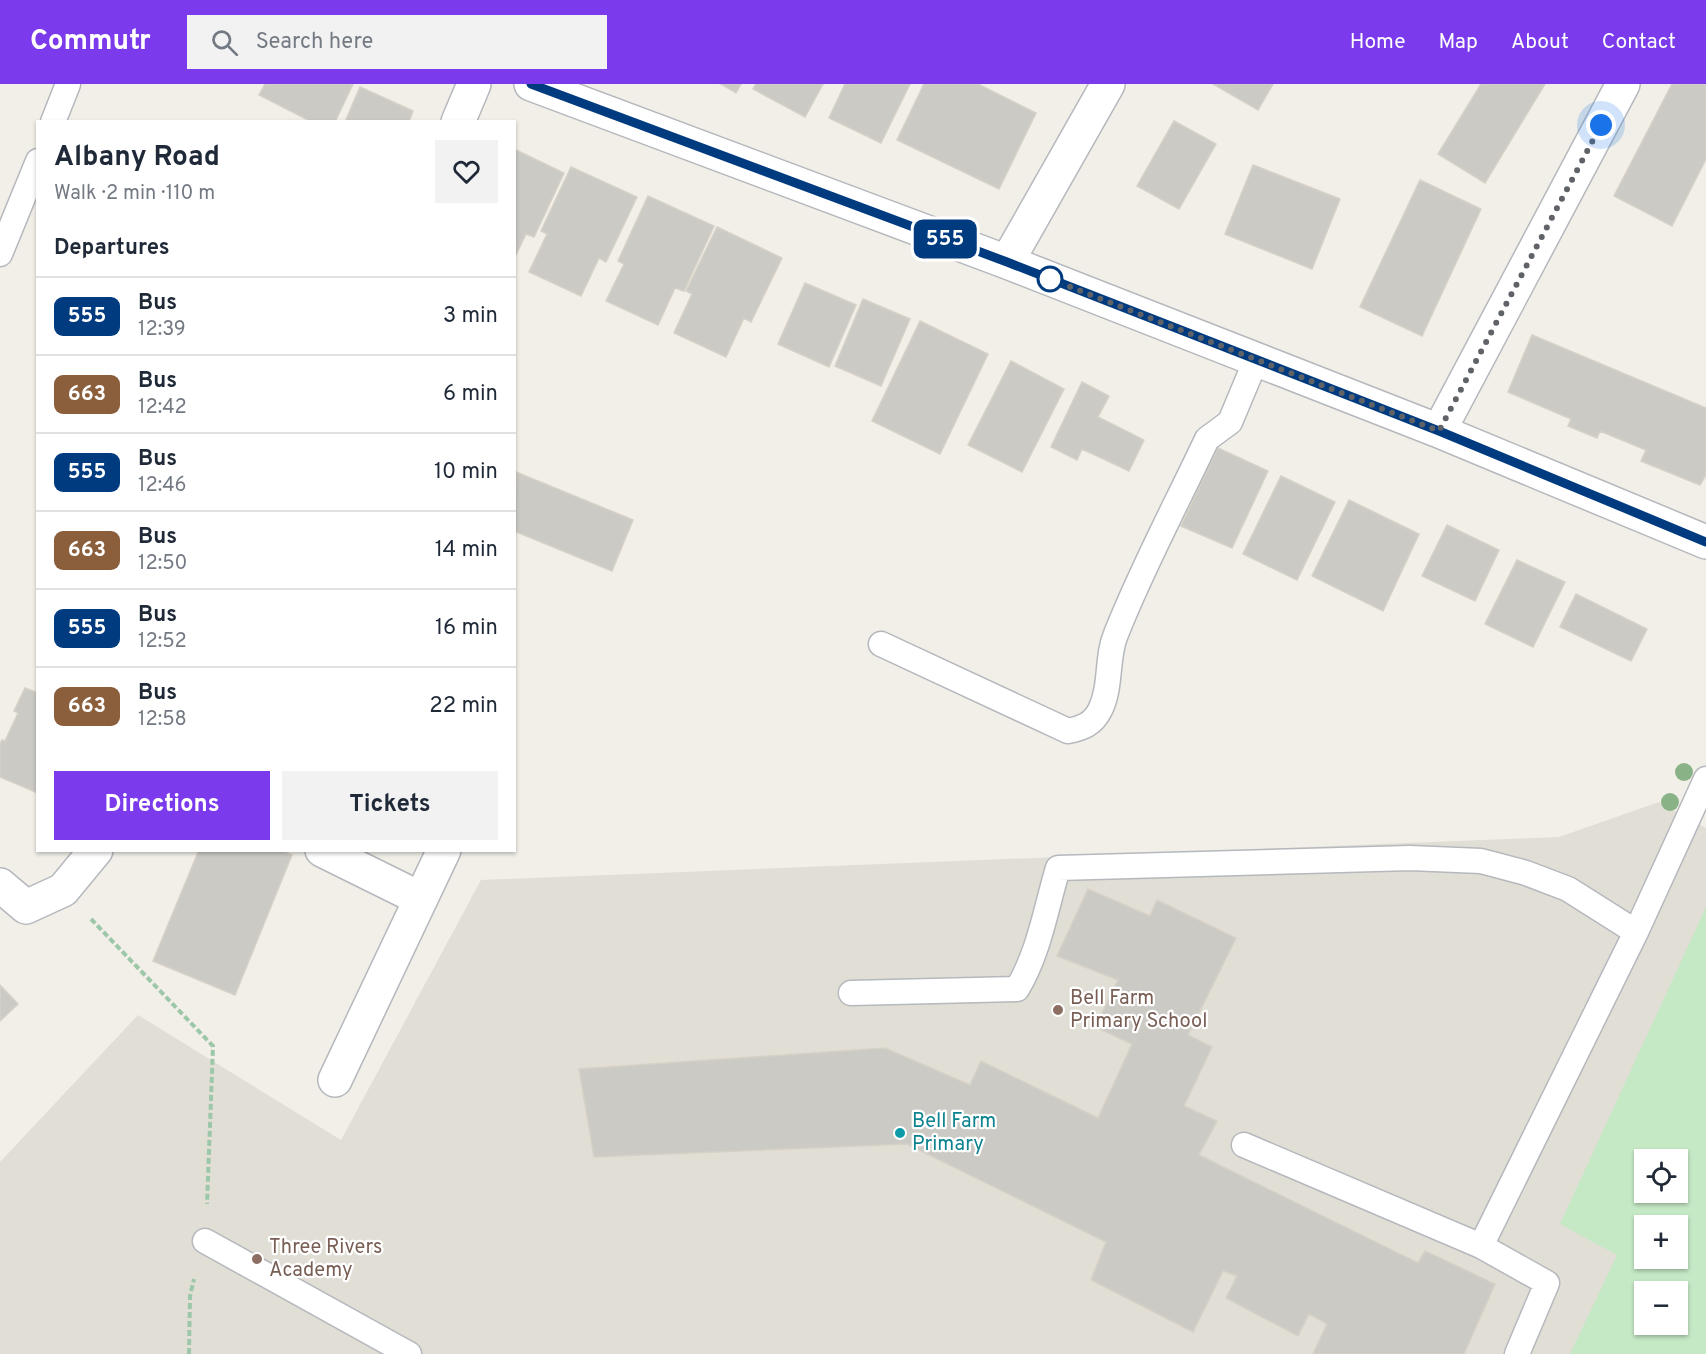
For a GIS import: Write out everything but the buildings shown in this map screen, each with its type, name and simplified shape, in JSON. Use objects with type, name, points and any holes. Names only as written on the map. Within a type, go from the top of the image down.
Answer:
[{"type":"street","points":[[459,120],[474,84]]},
{"type":"street","points":[[531,84],[1007,262],[1439,431],[1706,542]]},
{"type":"street","points":[[1007,262],[1108,84]]},
{"type":"street","points":[[1439,431],[1623,84]]},
{"type":"street","points":[[0,885],[26,907],[63,890],[94,852]]},
{"type":"street","points":[[326,852],[421,899]]},
{"type":"street","points":[[335,1080],[443,852]]},
{"type":"lane","points":[[54,120],[69,84]]},
{"type":"lane","points":[[0,254],[36,166]]},
{"type":"lane","points":[[881,644],[1068,731],[1083,729],[1094,721],[1101,708],[1107,687],[1114,636],[1207,439],[1230,422],[1256,360]]},
{"type":"lane","points":[[1481,1246],[1636,932],[1706,779]]},
{"type":"lane","points":[[851,993],[1017,989],[1033,956],[1058,868],[1410,858],[1481,861],[1526,873],[1569,889],[1636,932]]},
{"type":"lane","points":[[1244,1145],[1481,1246],[1547,1283],[1517,1354]]},
{"type":"lane","points":[[205,1241],[409,1354]]},
{"type":"path","points":[[63,890],[213,1046],[205,1241],[190,1296],[189,1354]]},
{"type":"shaded area","name":"Bell Farm Primary School","points":[[1659,802],[1706,828],[1706,1354],[0,1354],[0,1162],[138,1015],[341,1140],[481,880],[1559,837]]},
{"type":"green space","points":[[1706,907],[1706,1354],[1570,1354],[1617,1255],[1560,1224]]},
{"type":"bus line","name":"555","points":[[531,84],[1007,262],[1439,431],[1706,542]]},
{"type":"place","name":"Bell Farm Primary School","points":[[1058,1010]]},
{"type":"place","name":"Bell Farm Primary","points":[[900,1133]]},
{"type":"place","name":"Three Rivers Academy","points":[[257,1259]]},
{"type":"route","points":[[1050,279],[1439,431],[1601,125]]}]
